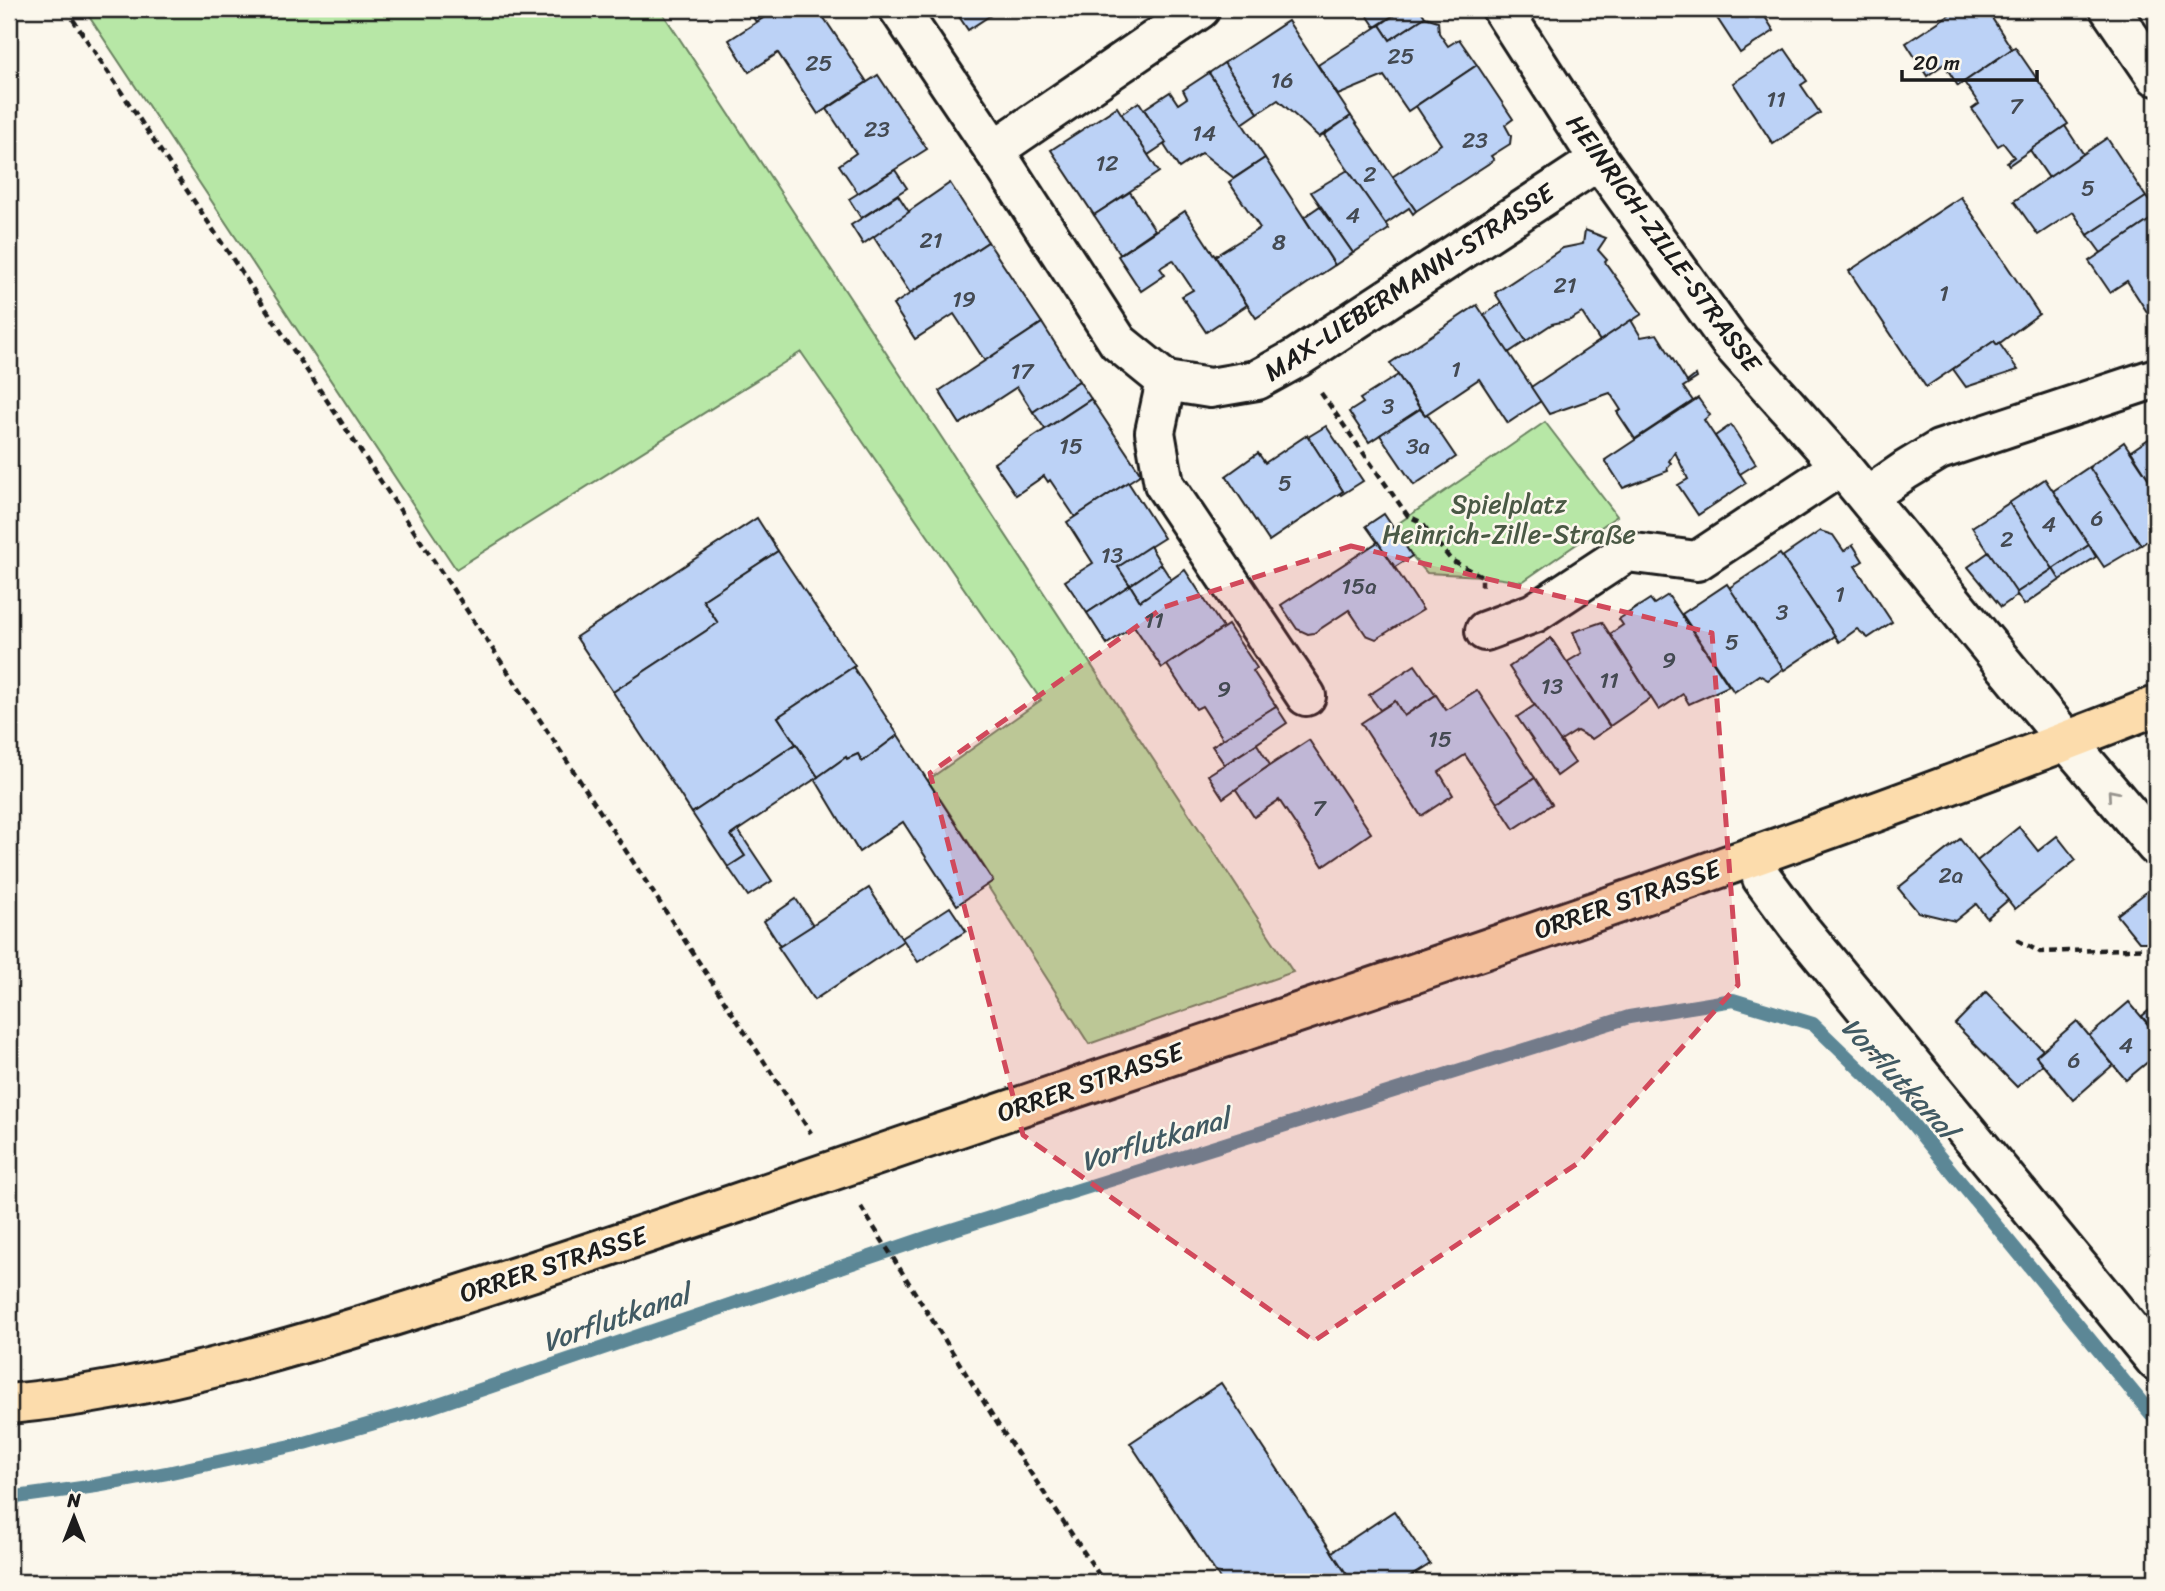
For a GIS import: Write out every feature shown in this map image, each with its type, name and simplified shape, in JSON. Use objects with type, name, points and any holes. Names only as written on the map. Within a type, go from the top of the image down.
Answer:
[{"type":"main road","name":"ORRER STRASSE","points":[[9,1404],[168,1378],[319,1340],[576,1258],[1640,896],[2156,706]]},
{"type":"street","points":[[899,9],[1118,342],[1166,382],[1156,432],[1164,484],[1306,696]]},
{"type":"street","points":[[994,150],[1200,9]]},
{"type":"street","name":"HEINRICH-ZILLE-STRASSE","points":[[1502,9],[1599,160],[1730,342],[1841,466],[2156,846]]},
{"type":"street","points":[[2110,9],[2156,76]]},
{"type":"street","name":"MAX-LIEBERMANN-STRASSE","points":[[1166,382],[1210,388],[1257,380],[1297,358],[1599,160]]},
{"type":"street","points":[[1867,497],[1939,450],[2156,378]]},
{"type":"street","points":[[1485,631],[1534,613],[1627,552],[1696,561],[1841,466]]},
{"type":"street","points":[[1762,878],[1797,925],[2156,1361]]},
{"type":"path","points":[[66,9],[872,1223],[999,1426],[1104,1582]]},
{"type":"path","points":[[1297,358],[1408,516],[1421,522],[1451,560],[1482,576],[1485,631]]},
{"type":"path","points":[[2017,940],[2040,952],[2156,948]]},
{"type":"highlighted area","points":[[1351,546],[1712,633],[1738,985],[1578,1163],[1314,1341],[1023,1135],[930,773],[1164,607]]},
{"type":"green space","points":[[84,9],[660,9],[1293,972],[1089,1044],[987,885],[993,880],[928,780],[1041,700],[801,352],[456,569]]},
{"type":"green space","name":"Spielplatz Heinrich-Zille-Straße","points":[[1545,422],[1617,516],[1522,582],[1482,576],[1427,573],[1393,527]]},
{"type":"building","points":[[748,9],[777,9],[756,22]]},
{"type":"building","points":[[777,9],[818,9],[867,82],[818,114],[778,53],[749,72],[729,40]]},
{"type":"building","points":[[954,9],[1000,9],[968,30]]},
{"type":"building","points":[[1363,9],[1403,9],[1375,27]]},
{"type":"building","points":[[1403,9],[1420,9],[1425,17],[1390,40],[1380,25]]},
{"type":"building","points":[[1711,9],[1732,9],[1717,18]]},
{"type":"building","points":[[1732,9],[1760,9],[1774,31],[1740,53],[1717,18]]},
{"type":"building","points":[[1958,9],[1988,12],[2012,49],[1958,86],[1944,64],[1927,76],[1906,43]]},
{"type":"building","points":[[1425,17],[1438,21],[1439,33],[1448,46],[1459,39],[1477,65],[1408,111],[1384,76],[1338,95],[1318,65],[1380,25],[1390,40]]},
{"type":"building","points":[[1288,21],[1351,116],[1319,137],[1278,100],[1258,113],[1224,63]]},
{"type":"building","points":[[2015,47],[2068,124],[2009,165],[2007,162],[2014,157],[2003,143],[1998,146],[1972,109],[1979,104],[1964,82]]},
{"type":"building","points":[[1785,49],[1807,81],[1801,85],[1820,113],[1773,144],[1733,83]]},
{"type":"building","points":[[1224,63],[1258,113],[1242,124],[1209,73]]},
{"type":"building","points":[[1477,65],[1513,119],[1505,125],[1511,136],[1510,144],[1491,156],[1494,160],[1416,211],[1392,177],[1441,144],[1416,106]]},
{"type":"building","points":[[1209,73],[1265,158],[1234,178],[1202,153],[1179,168],[1144,109],[1170,92],[1178,104],[1187,98],[1183,90]]},
{"type":"building","points":[[878,75],[927,149],[858,193],[839,165],[856,153],[827,109]]},
{"type":"building","points":[[1139,102],[1166,143],[1148,155],[1121,114]]},
{"type":"building","points":[[1117,107],[1159,172],[1094,215],[1051,150]]},
{"type":"building","points":[[1351,116],[1416,211],[1413,214],[1409,208],[1385,224],[1324,135]]},
{"type":"building","points":[[2065,126],[2084,155],[2049,178],[2030,150]]},
{"type":"building","points":[[2107,138],[2146,197],[2088,235],[2073,212],[2038,235],[2014,201]]},
{"type":"building","points":[[1265,158],[1335,265],[1256,318],[1215,256],[1260,228],[1229,182]]},
{"type":"building","points":[[895,170],[907,188],[861,218],[849,199]]},
{"type":"building","points":[[1348,170],[1389,229],[1353,253],[1311,192]]},
{"type":"building","points":[[950,183],[988,242],[910,293],[873,236]]},
{"type":"building","points":[[1130,192],[1155,230],[1120,254],[1094,215]]},
{"type":"building","points":[[898,195],[909,212],[863,244],[851,225]]},
{"type":"building","points":[[1961,197],[2039,314],[1997,345],[1994,341],[1926,387],[1849,271]]},
{"type":"building","points":[[2146,197],[2156,210],[2156,216],[2101,253],[2088,235]]},
{"type":"building","points":[[1320,206],[1353,253],[1335,265],[1304,217]]},
{"type":"building","points":[[1185,211],[1247,305],[1206,332],[1182,296],[1193,290],[1173,260],[1160,268],[1165,275],[1141,291],[1118,256]]},
{"type":"building","points":[[2156,216],[2156,310],[2149,315],[2127,281],[2110,292],[2089,261]]},
{"type":"building","points":[[1585,230],[1606,238],[1598,250],[1642,314],[1600,341],[1582,313],[1570,320],[1552,324],[1526,341],[1495,293],[1563,248],[1583,244]]},
{"type":"building","points":[[988,242],[1042,323],[985,361],[954,314],[915,339],[893,305]]},
{"type":"building","points":[[1502,303],[1526,341],[1508,353],[1484,315]]},
{"type":"building","points":[[1477,305],[1541,401],[1508,423],[1479,379],[1425,415],[1390,363]]},
{"type":"building","points":[[1631,320],[1641,337],[1657,334],[1687,382],[1696,375],[1697,378],[1683,387],[1693,401],[1635,439],[1617,412],[1621,410],[1610,393],[1549,414],[1531,387]]},
{"type":"building","points":[[1042,323],[1079,381],[1033,412],[1017,387],[960,424],[939,391]]},
{"type":"building","points":[[1994,341],[1997,345],[1999,343],[2018,370],[1966,387],[1953,369]]},
{"type":"building","points":[[1398,375],[1420,409],[1369,442],[1349,412],[1363,403],[1360,399]]},
{"type":"building","points":[[1079,381],[1091,399],[1045,429],[1033,412]]},
{"type":"building","points":[[1698,398],[1710,415],[1704,420],[1746,483],[1698,515],[1678,485],[1688,479],[1675,452],[1669,461],[1671,463],[1668,471],[1623,488],[1605,460]]},
{"type":"building","points":[[1091,399],[1141,474],[1075,517],[1050,480],[1048,482],[1044,476],[1016,495],[994,463]]},
{"type":"building","points":[[1420,409],[1427,414],[1456,457],[1414,485],[1380,435]]},
{"type":"building","points":[[1731,425],[1756,464],[1740,474],[1715,436]]},
{"type":"building","points":[[1326,426],[1363,481],[1341,495],[1339,493],[1343,491],[1308,437]]},
{"type":"building","points":[[2156,434],[2156,490],[2131,451]]},
{"type":"building","points":[[1307,435],[1343,491],[1269,541],[1226,476],[1258,453],[1265,463]]},
{"type":"building","points":[[2124,442],[2156,490],[2156,535],[2141,545],[2089,467]]},
{"type":"building","points":[[2089,467],[2141,545],[2104,567],[2053,491]]},
{"type":"building","points":[[2045,479],[2089,545],[2053,569],[2009,503]]},
{"type":"building","points":[[1128,482],[1164,538],[1118,567],[1130,585],[1087,613],[1065,581],[1093,563],[1067,522]]},
{"type":"building","points":[[2009,503],[2053,569],[2016,593],[1972,527]]},
{"type":"building","points":[[1384,514],[1412,556],[1395,567],[1366,526]]},
{"type":"building","points":[[757,518],[778,551],[703,600],[718,623],[613,692],[576,637]]},
{"type":"building","points":[[1820,531],[1833,535],[1844,551],[1853,545],[1863,561],[1855,566],[1892,622],[1868,638],[1857,629],[1839,642],[1782,557]]},
{"type":"building","points":[[1378,542],[1423,610],[1376,639],[1366,635],[1349,610],[1314,633],[1308,634],[1297,629],[1281,605]]},
{"type":"building","points":[[2089,545],[2096,557],[2060,580],[2053,569]]},
{"type":"building","points":[[1150,546],[1161,564],[1130,585],[1118,567]]},
{"type":"building","points":[[778,551],[855,666],[778,717],[796,744],[692,813],[613,692],[718,623],[703,600]]},
{"type":"building","points":[[1989,552],[2018,595],[2001,607],[1968,567]]},
{"type":"building","points":[[1780,554],[1835,636],[1784,670],[1729,588]]},
{"type":"building","points":[[1161,564],[1172,581],[1140,601],[1130,585]]},
{"type":"building","points":[[2053,569],[2060,580],[2024,605],[2016,593]]},
{"type":"building","points":[[1185,570],[1223,628],[1162,668],[1134,626],[1107,644],[1087,613],[1130,585],[1140,601]]},
{"type":"building","points":[[1727,584],[1783,669],[1768,680],[1759,675],[1734,692],[1682,614]]},
{"type":"building","points":[[1668,595],[1729,686],[1689,704],[1683,694],[1659,710],[1610,634],[1623,625],[1619,619],[1650,599],[1654,604]]},
{"type":"building","points":[[1602,622],[1651,698],[1610,726],[1567,662],[1582,653],[1573,632]]},
{"type":"building","points":[[1228,625],[1257,668],[1253,671],[1276,706],[1224,740],[1202,706],[1196,709],[1167,665]]},
{"type":"building","points":[[1551,638],[1610,727],[1592,739],[1577,731],[1561,741],[1567,750],[1565,751],[1509,667]]},
{"type":"building","points":[[1415,665],[1436,695],[1404,716],[1395,701],[1380,710],[1369,695]]},
{"type":"building","points":[[853,667],[898,735],[862,762],[858,754],[847,759],[846,757],[818,777],[778,717]]},
{"type":"building","points":[[1477,690],[1535,778],[1497,803],[1465,755],[1439,772],[1453,795],[1421,816],[1361,723],[1395,701],[1404,716],[1436,695],[1446,710]]},
{"type":"building","points":[[1535,705],[1575,763],[1557,776],[1517,717]]},
{"type":"building","points":[[1276,706],[1287,723],[1225,765],[1212,746]]},
{"type":"building","points":[[898,735],[993,881],[957,905],[903,822],[859,852],[815,779],[846,757],[847,759],[858,754],[862,762]]},
{"type":"building","points":[[1309,740],[1371,833],[1323,866],[1279,800],[1254,817],[1235,788]]},
{"type":"building","points":[[796,744],[818,777],[731,835],[745,856],[728,867],[692,813]]},
{"type":"building","points":[[1257,744],[1270,765],[1223,798],[1208,775]]},
{"type":"building","points":[[1535,778],[1552,804],[1514,829],[1497,803]]},
{"type":"building","points":[[2019,827],[2038,851],[2057,836],[2076,860],[2015,909],[1977,861]]},
{"type":"building","points":[[738,830],[772,881],[748,896],[728,867],[745,856],[731,835]]},
{"type":"building","points":[[1960,839],[2008,900],[1987,918],[1976,904],[1955,921],[1918,912],[1898,888]]},
{"type":"building","points":[[869,888],[903,941],[814,1000],[778,947]]},
{"type":"building","points":[[2149,890],[2156,898],[2156,942],[2139,942],[2117,915]]},
{"type":"building","points":[[796,899],[813,925],[780,946],[764,921]]},
{"type":"building","points":[[950,907],[966,931],[918,962],[902,938]]},
{"type":"building","points":[[1986,992],[2043,1050],[2036,1056],[2043,1064],[2017,1087],[1955,1024]]},
{"type":"building","points":[[2129,1002],[2156,1034],[2156,1055],[2126,1080],[2089,1036]]},
{"type":"building","points":[[2156,1005],[2156,1034],[2142,1016]]},
{"type":"building","points":[[2077,1021],[2113,1065],[2073,1100],[2036,1056]]},
{"type":"building","points":[[1221,1383],[1352,1582],[1222,1582],[1130,1443]]},
{"type":"building","points":[[1394,1511],[1430,1564],[1402,1582],[1352,1582],[1332,1552]]},
{"type":"waterway","name":"Vorflutkanal","points":[[9,1498],[167,1473],[305,1443],[430,1407],[929,1237],[1629,1017],[1733,1000],[1813,1024],[1896,1104],[2156,1420]]}]
